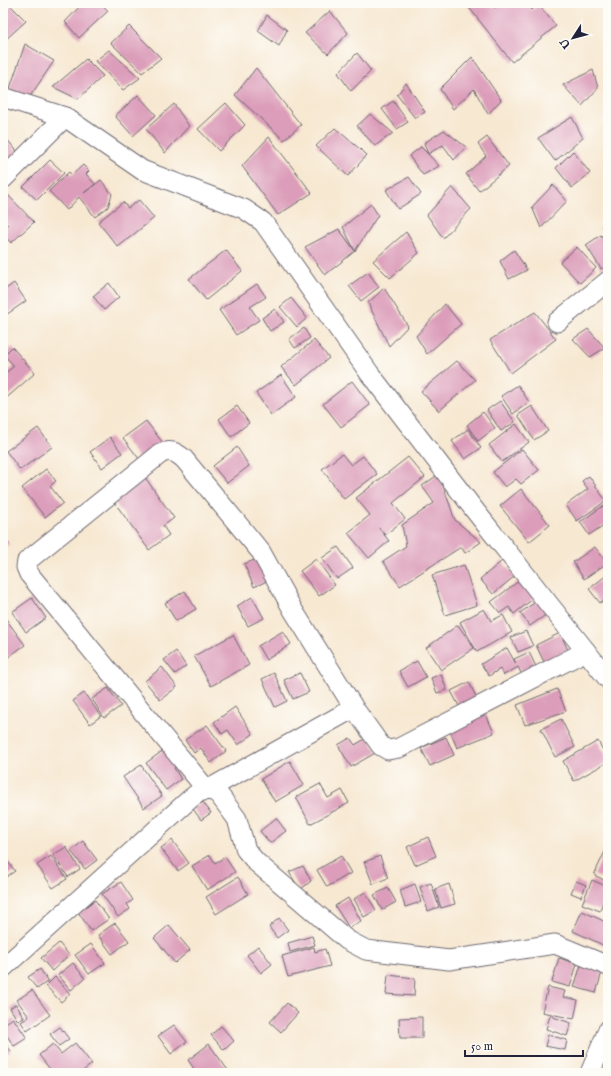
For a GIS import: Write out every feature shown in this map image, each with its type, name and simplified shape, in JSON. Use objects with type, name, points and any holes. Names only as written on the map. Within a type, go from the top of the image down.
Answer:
[{"type":"street","points":[[3,97],[65,117],[142,170],[244,209],[263,222],[375,381],[608,679]]},
{"type":"street","points":[[3,179],[65,117]]},
{"type":"street","points":[[557,322],[608,281]]},
{"type":"street","points":[[586,651],[394,750],[388,750],[382,746],[354,708],[293,610],[261,552],[184,459],[173,452],[167,451],[160,454],[27,561],[26,567],[29,574],[207,790],[217,792],[224,800],[237,820],[246,850],[256,862],[347,940],[366,950],[449,960],[555,944],[608,966]]},
{"type":"street","points":[[3,968],[199,792],[207,790],[354,708]]},
{"type":"street","points":[[590,1073],[608,1030]]},
{"type":"building","points":[[3,3],[8,3],[26,21],[3,42]]},
{"type":"building","points":[[83,3],[101,3],[108,11],[79,38],[65,22]]},
{"type":"building","points":[[469,3],[490,3],[494,8],[500,3],[527,3],[532,10],[538,4],[556,26],[512,62],[467,5]]},
{"type":"building","points":[[330,11],[348,33],[328,54],[305,33]]},
{"type":"building","points":[[267,15],[287,30],[279,46],[258,31]]},
{"type":"building","points":[[129,26],[161,58],[142,73],[111,43]]},
{"type":"building","points":[[25,44],[54,61],[29,98],[9,91]]},
{"type":"building","points":[[109,50],[140,78],[123,90],[95,61]]},
{"type":"building","points":[[357,53],[371,71],[351,91],[338,73]]},
{"type":"building","points":[[472,57],[501,100],[488,114],[474,89],[453,109],[440,89]]},
{"type":"building","points":[[86,59],[103,76],[78,99],[53,87]]},
{"type":"building","points":[[256,68],[301,125],[284,140],[235,95]]},
{"type":"building","points":[[593,70],[598,88],[582,106],[563,85]]},
{"type":"building","points":[[406,83],[425,112],[415,118],[397,95]]},
{"type":"building","points":[[138,95],[156,115],[133,136],[115,116]]},
{"type":"building","points":[[393,101],[408,122],[397,129],[382,109]]},
{"type":"building","points":[[226,103],[245,125],[219,151],[198,129]]},
{"type":"building","points":[[174,104],[189,126],[165,153],[146,129]]},
{"type":"building","points":[[370,114],[393,133],[375,146],[357,126]]},
{"type":"building","points":[[572,117],[583,138],[555,161],[538,138]]},
{"type":"building","points":[[335,128],[367,155],[348,176],[316,146]]},
{"type":"building","points":[[444,130],[466,147],[454,160],[443,145],[428,154],[424,143]]},
{"type":"building","points":[[5,137],[22,157],[3,172],[3,138]]},
{"type":"building","points":[[269,137],[312,193],[278,215],[242,166]]},
{"type":"building","points":[[487,137],[509,166],[479,191],[466,174],[486,156],[478,144]]},
{"type":"building","points":[[421,147],[439,166],[423,175],[409,156]]},
{"type":"building","points":[[573,151],[590,173],[572,188],[556,168]]},
{"type":"building","points":[[50,160],[64,173],[37,200],[23,187]]},
{"type":"building","points":[[83,165],[89,171],[86,174],[95,184],[84,193],[101,180],[112,194],[108,207],[95,217],[79,197],[67,210],[49,191],[69,172],[72,175]]},
{"type":"building","points":[[409,177],[421,194],[398,209],[386,190]]},
{"type":"building","points":[[553,185],[567,201],[541,228],[532,207]]},
{"type":"building","points":[[452,187],[471,209],[443,238],[427,215]]},
{"type":"building","points":[[7,194],[34,222],[11,243],[3,234],[3,230],[8,225],[3,220],[3,198]]},
{"type":"building","points":[[139,200],[154,218],[118,247],[98,222],[123,202],[128,208]]},
{"type":"building","points":[[371,204],[378,215],[355,251],[343,227]]},
{"type":"building","points":[[608,222],[608,235],[602,226]]},
{"type":"building","points":[[339,229],[355,251],[325,275],[305,247]]},
{"type":"building","points":[[406,232],[419,253],[390,278],[373,261]]},
{"type":"building","points":[[601,235],[608,245],[608,265],[601,269],[586,245]]},
{"type":"building","points":[[577,247],[596,268],[580,283],[560,262]]},
{"type":"building","points":[[226,250],[242,271],[206,300],[189,279]]},
{"type":"building","points":[[514,250],[527,270],[509,279],[500,261]]},
{"type":"building","points":[[368,272],[379,287],[361,301],[349,286]]},
{"type":"building","points":[[14,283],[26,301],[3,317],[3,291]]},
{"type":"building","points":[[109,283],[119,297],[104,310],[93,296]]},
{"type":"building","points":[[257,284],[266,297],[250,307],[259,320],[236,335],[219,310]]},
{"type":"building","points":[[384,288],[408,326],[389,346],[368,303]]},
{"type":"building","points":[[291,298],[307,318],[297,327],[280,307]]},
{"type":"building","points":[[445,304],[461,324],[427,354],[416,336]]},
{"type":"building","points":[[275,309],[284,322],[270,331],[262,318]]},
{"type":"building","points":[[535,312],[556,339],[511,373],[490,340]]},
{"type":"building","points":[[304,328],[310,338],[295,348],[289,339]]},
{"type":"building","points":[[588,329],[605,348],[590,357],[573,339]]},
{"type":"building","points":[[314,340],[329,358],[296,385],[281,367]]},
{"type":"building","points":[[12,347],[35,373],[3,401],[3,375],[14,366],[4,355]]},
{"type":"building","points":[[457,361],[475,380],[439,411],[421,391]]},
{"type":"building","points":[[281,375],[296,397],[271,415],[256,393]]},
{"type":"building","points":[[352,381],[370,405],[341,427],[323,404]]},
{"type":"building","points":[[518,385],[529,402],[513,414],[501,396]]},
{"type":"building","points":[[500,401],[515,422],[501,431],[487,410]]},
{"type":"building","points":[[237,406],[249,423],[231,437],[219,419]]},
{"type":"building","points":[[532,406],[548,431],[534,440],[518,415]]},
{"type":"building","points":[[483,412],[495,428],[478,441],[467,425]]},
{"type":"building","points":[[146,421],[163,443],[140,460],[123,438]]},
{"type":"building","points":[[516,424],[529,442],[502,462],[489,445]]},
{"type":"building","points":[[38,428],[52,447],[20,470],[6,451]]},
{"type":"building","points":[[468,429],[481,448],[465,459],[452,441]]},
{"type":"building","points":[[110,437],[122,453],[102,468],[90,452]]},
{"type":"building","points":[[237,447],[249,466],[227,483],[213,466]]},
{"type":"building","points":[[522,449],[539,470],[521,484],[516,479],[505,487],[493,472]]},
{"type":"building","points":[[342,454],[351,465],[363,456],[377,474],[344,499],[322,469]]},
{"type":"building","points":[[408,457],[425,477],[393,503],[405,519],[385,535],[379,528],[389,541],[369,558],[348,533],[370,515],[356,498]]},
{"type":"building","points":[[46,469],[56,481],[50,486],[63,503],[45,517],[22,488]]},
{"type":"building","points":[[439,474],[455,520],[481,542],[465,553],[461,547],[400,586],[383,561],[406,546],[402,525],[434,503],[422,486]]},
{"type":"building","points":[[144,476],[174,518],[163,526],[169,535],[149,550],[112,499]]},
{"type":"building","points":[[589,476],[606,501],[577,521],[566,505],[588,489],[582,481]]},
{"type":"building","points":[[521,489],[550,525],[529,542],[500,506]]},
{"type":"building","points":[[606,504],[608,508],[608,530],[604,525],[589,535],[580,522]]},
{"type":"building","points":[[3,536],[9,544],[3,548]]},
{"type":"building","points":[[338,547],[353,568],[337,579],[322,558]]},
{"type":"building","points":[[595,547],[607,563],[584,579],[573,562]]},
{"type":"building","points":[[257,559],[267,581],[254,587],[244,564]]},
{"type":"building","points":[[316,559],[335,585],[319,596],[300,571]]},
{"type":"building","points":[[502,561],[515,576],[493,594],[480,579]]},
{"type":"building","points":[[464,565],[477,605],[445,615],[432,575]]},
{"type":"building","points":[[608,574],[608,596],[600,603],[589,589]]},
{"type":"building","points":[[520,580],[534,598],[514,614],[509,607],[500,613],[491,602]]},
{"type":"building","points":[[185,591],[196,609],[176,621],[165,603]]},
{"type":"building","points":[[252,597],[264,618],[248,626],[237,606]]},
{"type":"building","points":[[32,598],[46,618],[26,632],[12,612]]},
{"type":"building","points":[[541,598],[551,611],[530,626],[520,613]]},
{"type":"building","points":[[484,609],[491,621],[503,615],[512,632],[477,652],[460,622]]},
{"type":"building","points":[[3,615],[25,645],[7,658],[3,652]]},
{"type":"building","points":[[458,625],[474,648],[441,670],[426,648]]},
{"type":"building","points":[[283,631],[291,644],[266,660],[258,646]]},
{"type":"building","points":[[526,631],[533,646],[518,652],[511,637]]},
{"type":"building","points":[[560,633],[568,650],[544,662],[536,645]]},
{"type":"building","points":[[233,635],[249,665],[211,686],[194,656]]},
{"type":"building","points":[[507,648],[516,664],[514,659],[529,652],[537,669],[523,677],[518,667],[504,675],[500,669],[489,676],[481,664]]},
{"type":"building","points":[[176,651],[186,666],[175,674],[164,660]]},
{"type":"building","points":[[417,661],[426,677],[408,687],[399,671]]},
{"type":"building","points":[[162,667],[177,687],[160,700],[145,681]]},
{"type":"building","points":[[274,673],[287,701],[275,707],[262,679]]},
{"type":"building","points":[[300,673],[309,692],[293,699],[284,680]]},
{"type":"building","points":[[441,674],[447,690],[437,693],[431,678]]},
{"type":"building","points":[[469,682],[477,699],[460,708],[451,691]]},
{"type":"building","points":[[108,688],[121,706],[104,718],[92,699]]},
{"type":"building","points":[[557,689],[566,711],[525,725],[517,705]]},
{"type":"building","points":[[84,693],[101,716],[90,724],[73,701]]},
{"type":"building","points":[[235,707],[253,734],[238,745],[228,730],[222,734],[214,722]]},
{"type":"building","points":[[485,712],[494,733],[457,748],[448,726]]},
{"type":"building","points":[[561,719],[575,747],[555,757],[541,729]]},
{"type":"building","points":[[207,725],[226,751],[211,763],[201,748],[194,753],[185,740]]},
{"type":"building","points":[[368,737],[377,752],[351,767],[338,745],[350,738],[355,745]]},
{"type":"building","points":[[446,737],[454,755],[430,766],[421,748]]},
{"type":"building","points":[[598,741],[608,759],[608,762],[574,781],[563,761]]},
{"type":"building","points":[[168,747],[180,764],[174,768],[181,779],[166,790],[146,763]]},
{"type":"building","points":[[290,761],[304,785],[275,802],[261,779]]},
{"type":"building","points":[[141,765],[162,796],[144,808],[123,777]]},
{"type":"building","points":[[320,784],[328,798],[342,790],[349,803],[310,824],[296,797]]},
{"type":"building","points":[[203,802],[211,813],[201,820],[193,809]]},
{"type":"building","points":[[276,818],[286,831],[270,843],[260,831]]},
{"type":"building","points":[[428,837],[436,856],[415,865],[407,847]]},
{"type":"building","points":[[172,840],[189,863],[178,871],[161,848]]},
{"type":"building","points":[[83,841],[97,860],[85,869],[71,851]]},
{"type":"building","points":[[608,845],[608,882],[594,875]]},
{"type":"building","points":[[66,847],[80,869],[68,877],[53,855]]},
{"type":"building","points":[[3,855],[15,871],[3,879]]},
{"type":"building","points":[[210,855],[215,863],[225,857],[235,872],[207,890],[192,866]]},
{"type":"building","points":[[51,856],[67,879],[53,888],[37,865]]},
{"type":"building","points":[[341,856],[351,873],[327,887],[317,870]]},
{"type":"building","points":[[380,856],[388,878],[373,884],[364,862]]},
{"type":"building","points":[[303,866],[311,881],[300,890],[289,872]]},
{"type":"building","points":[[238,877],[248,894],[216,914],[206,897]]},
{"type":"building","points":[[592,880],[608,887],[600,911],[582,904]]},
{"type":"building","points":[[576,881],[586,885],[581,897],[571,893]]},
{"type":"building","points":[[121,882],[133,900],[127,904],[130,909],[118,917],[102,894]]},
{"type":"building","points":[[431,883],[439,907],[428,911],[420,887]]},
{"type":"building","points":[[415,884],[421,902],[405,907],[400,890]]},
{"type":"building","points":[[449,884],[455,904],[441,908],[435,889]]},
{"type":"building","points":[[388,888],[396,902],[382,910],[374,895]]},
{"type":"building","points":[[365,892],[376,910],[364,917],[354,899]]},
{"type":"building","points":[[348,898],[361,921],[349,928],[335,906]]},
{"type":"building","points":[[95,900],[109,919],[91,931],[78,912]]},
{"type":"building","points":[[582,911],[608,923],[608,939],[605,946],[573,931]]},
{"type":"building","points":[[279,918],[288,930],[277,938],[269,927]]},
{"type":"building","points":[[115,923],[129,941],[112,954],[98,935]]},
{"type":"building","points":[[169,925],[190,950],[175,963],[154,938]]},
{"type":"building","points":[[312,936],[315,945],[290,952],[288,943]]},
{"type":"building","points":[[59,943],[69,955],[52,971],[41,958]]},
{"type":"building","points":[[91,944],[105,963],[89,974],[75,955]]},
{"type":"building","points":[[258,946],[272,964],[261,973],[247,955]]},
{"type":"building","points":[[314,947],[315,952],[325,949],[330,966],[288,977],[282,956]]},
{"type":"building","points":[[559,958],[577,964],[570,987],[552,982]]},
{"type":"building","points":[[73,963],[85,978],[71,990],[58,975]]},
{"type":"building","points":[[581,965],[602,972],[596,993],[574,987]]},
{"type":"building","points":[[40,969],[48,981],[37,989],[28,977]]},
{"type":"building","points":[[388,975],[415,978],[414,996],[386,994]]},
{"type":"building","points":[[55,977],[70,994],[61,1002],[46,986]]},
{"type":"building","points":[[548,987],[565,991],[563,997],[578,1000],[574,1019],[542,1012]]},
{"type":"building","points":[[32,990],[50,1015],[27,1031],[21,1022],[29,1017],[17,1000]]},
{"type":"building","points":[[287,1003],[298,1013],[281,1032],[270,1022]]},
{"type":"building","points":[[16,1004],[24,1018],[18,1021],[10,1008]]},
{"type":"building","points":[[550,1016],[571,1023],[567,1036],[546,1029]]},
{"type":"building","points":[[422,1017],[422,1038],[400,1038],[399,1018]]},
{"type":"building","points":[[13,1018],[27,1038],[14,1046],[3,1030],[3,1025]]},
{"type":"building","points":[[174,1025],[187,1042],[171,1054],[158,1036]]},
{"type":"building","points":[[221,1026],[234,1041],[224,1050],[211,1035]]},
{"type":"building","points":[[60,1027],[69,1039],[59,1046],[50,1034]]},
{"type":"building","points":[[548,1035],[567,1040],[565,1050],[545,1046]]},
{"type":"building","points":[[3,1040],[11,1051],[3,1057]]},
{"type":"building","points":[[75,1043],[92,1064],[80,1073],[53,1073],[39,1055],[53,1044],[61,1054]]},
{"type":"building","points":[[209,1044],[230,1073],[197,1073],[188,1060]]}]
